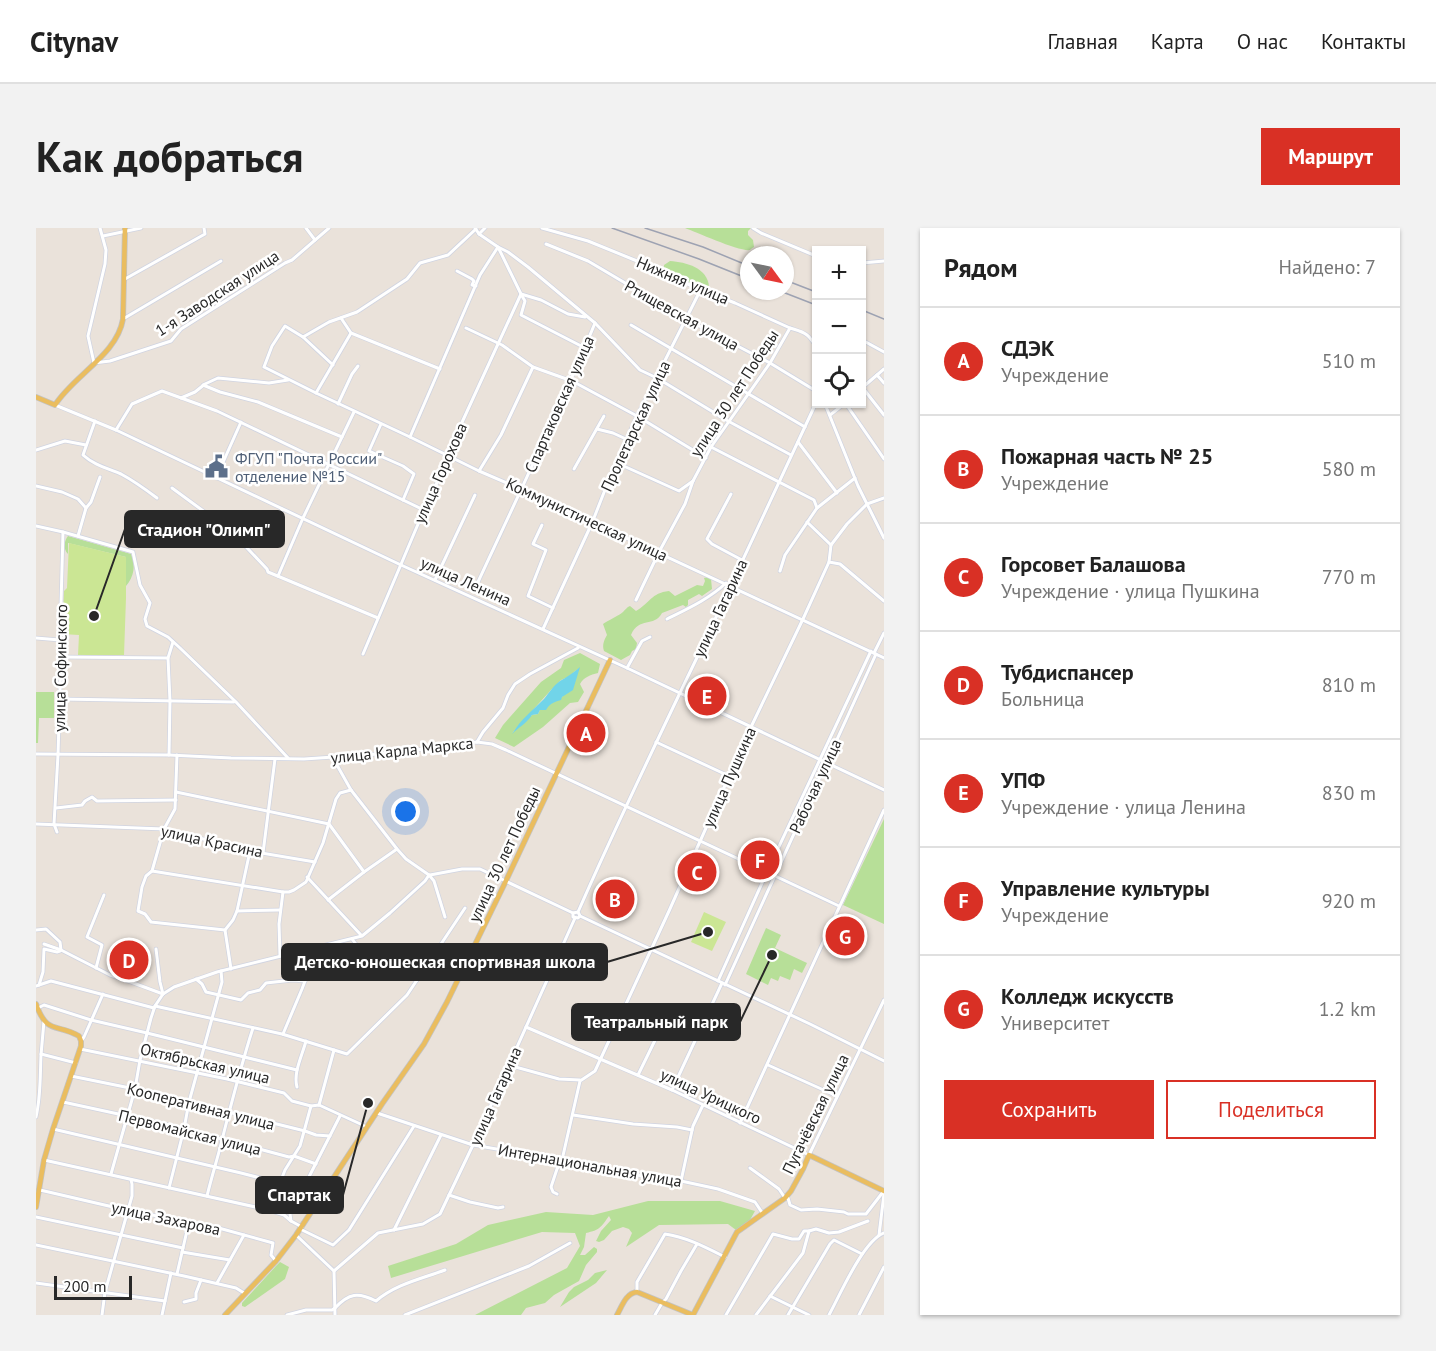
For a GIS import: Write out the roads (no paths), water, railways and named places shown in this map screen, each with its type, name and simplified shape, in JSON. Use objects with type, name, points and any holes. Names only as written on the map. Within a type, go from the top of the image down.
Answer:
[{"type":"main road","points":[[55,405],[66,390],[113,344],[120,333],[123,320],[126,230]]},
{"type":"main road","name":"улица Ленина","points":[[36,397],[55,405]]},
{"type":"main road","name":"улица 30 лет Победы","points":[[225,1315],[276,1261],[296,1235],[424,1044],[506,880],[609,660]]},
{"type":"main road","points":[[36,1207],[44,1160],[81,1041],[79,1036],[54,1028],[44,1022],[37,1006]]},
{"type":"main road","name":"улица Урицкого","points":[[808,1155],[884,1190]]},
{"type":"main road","name":"Пугачёвская улица","points":[[694,1315],[737,1232],[785,1198],[803,1169],[808,1155]]},
{"type":"main road","points":[[617,1315],[633,1292],[694,1315]]},
{"type":"street","points":[[94,363],[88,336],[105,264],[106,250],[100,228]]},
{"type":"street","points":[[103,236],[141,228]]},
{"type":"street","points":[[125,279],[205,234],[204,228]]},
{"type":"street","points":[[306,228],[315,240]]},
{"type":"street","name":"1-я Заводская улица","points":[[94,363],[110,361],[171,341],[181,329],[292,260],[329,228]]},
{"type":"street","points":[[333,364],[303,337],[329,322],[357,312],[407,279],[420,263],[448,255],[475,228],[479,234],[528,267],[595,323],[640,370],[728,422],[791,455]]},
{"type":"street","points":[[479,234],[485,228]]},
{"type":"street","name":"Нижняя улица","points":[[542,228],[605,247],[661,269],[685,284],[735,303],[790,328],[800,330],[808,335],[812,342]]},
{"type":"street","points":[[753,228],[812,254]]},
{"type":"street","name":"Ртищевская улица","points":[[546,244],[588,261],[686,319],[812,388]]},
{"type":"street","points":[[410,437],[480,275],[498,247]]},
{"type":"street","points":[[498,247],[525,301],[521,315],[585,348]]},
{"type":"street","points":[[123,320],[221,261]]},
{"type":"street","points":[[866,263],[884,261]]},
{"type":"street","points":[[457,272],[472,279],[474,281],[472,285],[476,286]]},
{"type":"street","name":"Пролетарская улица","points":[[543,629],[592,523],[637,416],[701,289]]},
{"type":"street","points":[[521,294],[541,300],[568,314],[588,318]]},
{"type":"street","name":"улица Горохова","points":[[363,654],[432,496],[447,455],[521,294]]},
{"type":"street","points":[[341,318],[351,333],[440,369]]},
{"type":"street","name":"Спартаковская улица","points":[[478,582],[572,381],[595,323]]},
{"type":"street","points":[[632,325],[805,427]]},
{"type":"street","name":"Коммунистическая улица","points":[[303,337],[285,326],[272,346],[264,367],[479,471],[884,657]]},
{"type":"street","points":[[466,328],[499,344],[533,367],[572,381],[637,416],[706,458]]},
{"type":"street","name":"улица 30 лет Победы","points":[[636,600],[711,447],[770,363],[790,328]]},
{"type":"street","points":[[316,393],[351,333]]},
{"type":"street","points":[[866,343],[884,352]]},
{"type":"street","points":[[338,404],[358,366]]},
{"type":"street","points":[[479,471],[501,435],[533,367]]},
{"type":"street","points":[[866,385],[884,369]]},
{"type":"street","points":[[877,375],[884,383]]},
{"type":"street","points":[[181,398],[219,378],[269,383],[290,380]]},
{"type":"street","points":[[203,385],[258,402],[342,437]]},
{"type":"street","points":[[116,430],[132,404],[162,391],[217,411],[424,510]]},
{"type":"street","points":[[866,393],[884,415]]},
{"type":"street","name":"улица Ленина","points":[[55,405],[116,430],[884,790]]},
{"type":"street","name":"улица Гагарина","points":[[579,914],[625,806],[814,408]]},
{"type":"street","points":[[827,408],[855,478],[884,538]]},
{"type":"street","points":[[830,415],[840,408]]},
{"type":"street","points":[[848,408],[884,459]]},
{"type":"street","points":[[278,576],[354,412]]},
{"type":"street","points":[[574,469],[604,416]]},
{"type":"street","points":[[95,421],[83,455],[95,465],[130,480],[157,498]]},
{"type":"street","points":[[216,478],[241,423]]},
{"type":"street","points":[[381,424],[369,451],[403,466],[414,474],[403,501]]},
{"type":"street","points":[[597,429],[627,440]]},
{"type":"street","points":[[36,450],[65,441],[86,445]]},
{"type":"street","points":[[798,441],[837,493]]},
{"type":"street","points":[[711,447],[814,500],[817,508]]},
{"type":"street","points":[[617,463],[679,491],[693,481]]},
{"type":"street","points":[[78,536],[100,477]]},
{"type":"street","points":[[780,571],[785,555],[817,508],[855,478]]},
{"type":"street","points":[[36,486],[62,492],[78,499],[87,508]]},
{"type":"street","points":[[172,488],[232,531],[268,572],[378,618]]},
{"type":"street","points":[[731,494],[707,539],[742,560]]},
{"type":"street","points":[[435,580],[475,495]]},
{"type":"street","points":[[807,522],[831,545],[847,524],[867,504],[884,498]]},
{"type":"street","points":[[252,523],[270,532],[282,508]]},
{"type":"street","points":[[542,525],[533,544],[546,550],[528,596],[553,608]]},
{"type":"street","points":[[36,526],[133,552],[140,585],[150,603],[145,619],[147,626],[173,642],[236,702],[288,759]]},
{"type":"street","name":"улица Софинского","points":[[57,832],[54,824],[58,755],[63,532]]},
{"type":"street","name":"улица Пушкина","points":[[582,1080],[595,1071],[751,727],[829,562],[831,545]]},
{"type":"street","points":[[829,562],[840,564],[884,601]]},
{"type":"street","points":[[667,619],[690,608],[726,584]]},
{"type":"street","points":[[873,653],[884,633]]},
{"type":"street","points":[[627,668],[642,641],[650,637]]},
{"type":"street","points":[[36,638],[60,640]]},
{"type":"street","points":[[169,755],[168,658],[173,642]]},
{"type":"street","points":[[477,742],[503,708],[515,684],[579,647]]},
{"type":"street","name":"Рабочая улица","points":[[722,983],[767,872],[873,653]]},
{"type":"street","name":"Рабочая улица","points":[[672,1089],[774,875],[873,653]]},
{"type":"street","points":[[61,657],[168,658]]},
{"type":"street","points":[[59,699],[236,702]]},
{"type":"street","name":"улица Карла Маркса","points":[[36,754],[288,759],[393,753],[477,742],[492,744],[839,906]]},
{"type":"street","points":[[656,742],[729,776]]},
{"type":"street","points":[[177,755],[175,809],[164,829],[152,871],[146,876],[142,887],[138,911],[145,914],[151,922],[225,930]]},
{"type":"street","points":[[333,758],[351,790],[397,849],[434,881],[445,917]]},
{"type":"street","points":[[263,853],[275,759]]},
{"type":"street","points":[[152,871],[290,892],[306,882],[329,824],[336,799],[340,793],[351,790]]},
{"type":"street","points":[[176,792],[329,824],[364,872]]},
{"type":"street","points":[[56,808],[82,805],[92,797],[97,801],[176,800]]},
{"type":"street","points":[[740,1123],[884,810]]},
{"type":"street","name":"улица Красина","points":[[36,824],[164,829],[250,851],[315,862]]},
{"type":"street","points":[[328,900],[397,849]]},
{"type":"street","points":[[231,969],[225,930],[237,911],[250,851]]},
{"type":"street","points":[[111,1174],[135,1089],[154,1007],[163,994],[174,987],[221,971],[362,936],[390,913],[429,875],[462,869],[480,869],[506,880],[884,1061]]},
{"type":"street","points":[[307,877],[362,936]]},
{"type":"street","points":[[280,956],[279,924],[283,892]]},
{"type":"street","points":[[96,968],[102,945],[87,937],[104,895]]},
{"type":"street","points":[[37,986],[51,981],[154,1007],[282,1034],[347,1054],[408,995],[465,908]]},
{"type":"street","points":[[237,911],[280,910]]},
{"type":"street","points":[[573,913],[575,918],[579,914]]},
{"type":"street","name":"улица Гагарина","points":[[334,1271],[378,1233],[423,1224],[440,1214],[473,1146],[575,918]]},
{"type":"street","points":[[36,930],[46,929],[60,942],[61,950]]},
{"type":"street","points":[[352,939],[362,952],[417,980]]},
{"type":"street","points":[[44,944],[110,975],[163,994]]},
{"type":"street","points":[[282,1034],[318,946]]},
{"type":"street","points":[[37,986],[42,972],[45,949],[57,952],[61,950]]},
{"type":"street","points":[[156,949],[163,994]]},
{"type":"street","points":[[169,1188],[189,1102],[222,982],[221,971]]},
{"type":"street","points":[[196,979],[206,992],[242,1000],[248,993],[260,990],[266,983],[305,981]]},
{"type":"street","points":[[81,1041],[103,994]]},
{"type":"street","name":"Пугачёвская улица","points":[[808,1155],[884,1000]]},
{"type":"street","points":[[37,1006],[44,1005],[91,1020],[297,1070]]},
{"type":"street","points":[[36,1117],[41,1084],[44,1022]]},
{"type":"street","points":[[638,1075],[662,1026]]},
{"type":"street","name":"улица Урицкого","points":[[526,1027],[672,1089],[808,1155]]},
{"type":"street","points":[[207,1196],[253,1028]]},
{"type":"street","points":[[297,1088],[295,1081],[297,1070],[306,1041]]},
{"type":"street","name":"Октябрьская улица","points":[[80,1049],[237,1081],[285,1093],[292,1101],[311,1106]]},
{"type":"street","points":[[319,1105],[334,1050]]},
{"type":"street","points":[[41,1054],[76,1063]]},
{"type":"street","points":[[767,1064],[837,1096]]},
{"type":"street","points":[[508,1065],[559,1079],[582,1080],[562,1160],[551,1187],[557,1194]]},
{"type":"street","name":"Кооперативная улица","points":[[71,1076],[189,1102],[316,1135],[330,1136]]},
{"type":"street","name":"Первомайская улица","points":[[63,1102],[184,1129],[289,1157],[294,1156],[316,1164]]},
{"type":"street","points":[[280,1184],[285,1170],[300,1146],[311,1106],[319,1105],[368,1127]]},
{"type":"street","points":[[681,1181],[692,1130],[704,1105]]},
{"type":"street","name":"Интернациональная улица","points":[[376,1113],[473,1146],[718,1189],[755,1202],[763,1214]]},
{"type":"street","points":[[573,1115],[692,1130]]},
{"type":"street","points":[[291,1221],[290,1214],[340,1116]]},
{"type":"street","points":[[44,1160],[269,1210],[284,1215],[301,1228],[333,1245],[349,1230],[414,1126]]},
{"type":"street","points":[[53,1129],[214,1167],[302,1192]]},
{"type":"street","points":[[394,1230],[441,1135]]},
{"type":"street","points":[[750,1168],[779,1189],[785,1198],[788,1198],[790,1205],[801,1210],[817,1209],[857,1215],[866,1214],[884,1190]]},
{"type":"street","points":[[102,1315],[105,1292],[132,1196],[131,1179]]},
{"type":"street","name":"улица Захарова","points":[[39,1189],[273,1243],[271,1256],[276,1261]]},
{"type":"street","points":[[879,1235],[884,1190]]},
{"type":"street","points":[[449,1195],[470,1202],[503,1207]]},
{"type":"street","points":[[36,1217],[230,1260]]},
{"type":"street","points":[[726,1315],[773,1234],[799,1239],[804,1231],[816,1229],[829,1233],[839,1232],[868,1221]]},
{"type":"street","points":[[177,1274],[189,1222]]},
{"type":"street","points":[[756,1315],[803,1253],[809,1231]]},
{"type":"street","points":[[829,1315],[862,1254],[879,1235],[884,1233]]},
{"type":"street","points":[[638,1292],[637,1282],[665,1234],[697,1244],[725,1257]]},
{"type":"street","points":[[217,1284],[244,1235]]},
{"type":"street","points":[[296,1235],[334,1271],[335,1315]]},
{"type":"street","points":[[788,1315],[834,1239],[862,1254]]},
{"type":"street","points":[[405,1315],[529,1266],[570,1243]]},
{"type":"street","points":[[655,1315],[697,1244]]},
{"type":"street","points":[[36,1245],[177,1274],[236,1288],[246,1294]]},
{"type":"street","points":[[859,1315],[884,1267]]},
{"type":"street","points":[[287,1315],[300,1311],[332,1310],[343,1300],[357,1295],[367,1296],[376,1301],[414,1279],[445,1270]]},
{"type":"street","points":[[162,1315],[171,1273]]},
{"type":"street","points":[[184,1302],[196,1299],[201,1280]]},
{"type":"street","points":[[36,1283],[165,1301]]},
{"type":"street","points":[[770,1296],[809,1315]]},
{"type":"street","points":[[417,1310],[420,1315]]},
{"type":"water","points":[[580,667],[573,690],[546,710],[540,710],[538,714],[532,715],[512,734],[555,685]]},
{"type":"railway","points":[[612,228],[740,275]]},
{"type":"railway","points":[[645,228],[703,247],[740,262]]},
{"type":"railway","points":[[794,283],[812,290]]},
{"type":"railway","points":[[794,296],[812,303]]},
{"type":"railway","points":[[866,312],[884,319]]},
{"type":"place","name":"ФГУП \"Почта России\" отделение №15","points":[[217,467]]},
{"type":"place","name":"Стадион \"Олимп\"","points":[[94,616]]},
{"type":"place","name":"УПФ","points":[[707,696]]},
{"type":"place","name":"СДЭК","points":[[586,733]]},
{"type":"place","name":"Управление культуры","points":[[760,860]]},
{"type":"place","name":"Горсовет Балашова","points":[[697,872]]},
{"type":"place","name":"Пожарная часть № 25","points":[[615,899]]},
{"type":"place","name":"Детско-юношеская спортивная школа","points":[[708,932]]},
{"type":"place","name":"Колледж искусств","points":[[845,936]]},
{"type":"place","name":"Театральный парк","points":[[772,955]]},
{"type":"place","name":"Тубдиспансер","points":[[129,960]]},
{"type":"place","name":"Спартак","points":[[368,1103]]}]
